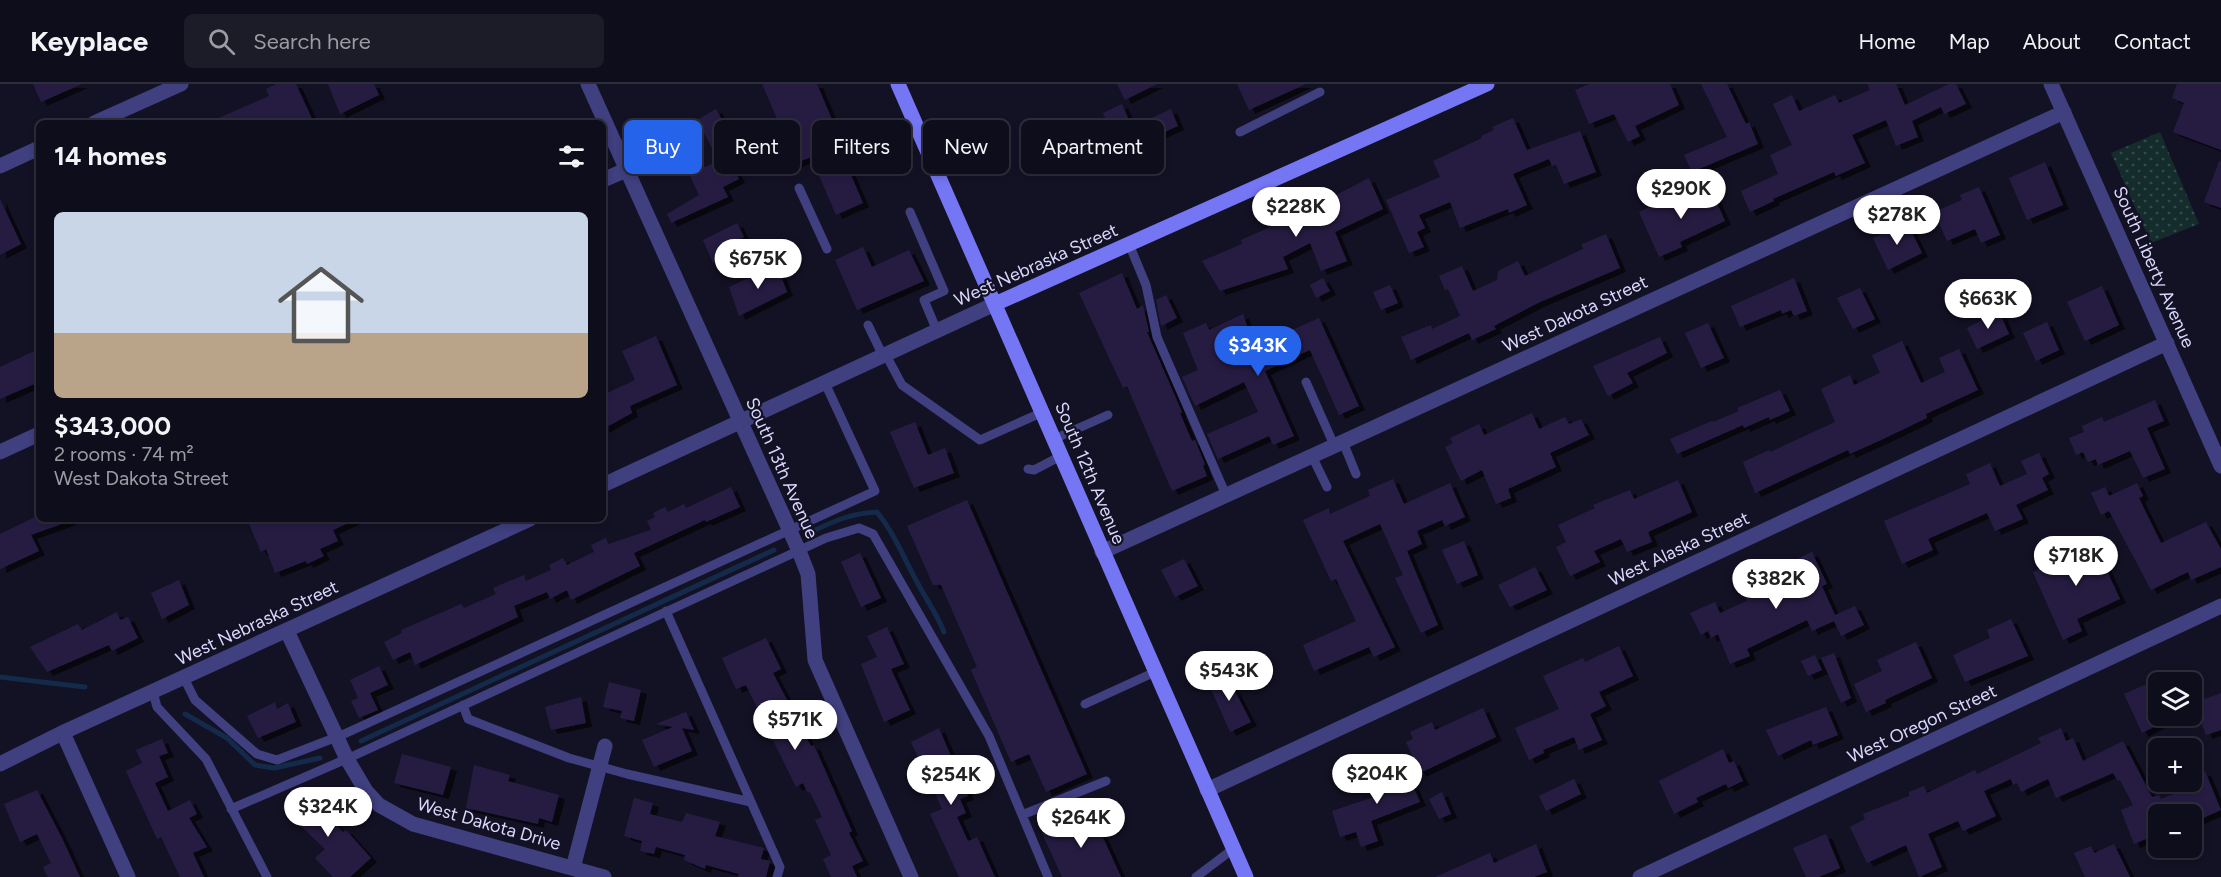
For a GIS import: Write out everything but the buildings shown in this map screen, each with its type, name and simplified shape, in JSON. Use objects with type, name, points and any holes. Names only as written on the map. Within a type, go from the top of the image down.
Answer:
[{"type":"main road","name":"South 12th Avenue","points":[[898,84],[997,303],[1102,552],[1246,877]]},
{"type":"main road","name":"West Nebraska Street","points":[[997,303],[1486,84]]},
{"type":"street","points":[[101,120],[181,84]]},
{"type":"street","name":"South 13th Avenue","points":[[588,84],[604,120]]},
{"type":"street","name":"South Liberty Avenue","points":[[2051,84],[2221,466]]},
{"type":"street","name":"West Dakota Street","points":[[1102,552],[2064,112]]},
{"type":"street","name":"South 13th Avenue","points":[[606,125],[624,165]]},
{"type":"street","points":[[0,165],[36,149]]},
{"type":"street","points":[[606,179],[624,171]]},
{"type":"street","name":"South 13th Avenue","points":[[628,174],[799,551],[808,574],[815,660],[911,877]]},
{"type":"street","name":"West Nebraska Street","points":[[606,484],[997,303]]},
{"type":"street","name":"West Alaska Street","points":[[1207,790],[2167,343]]},
{"type":"street","points":[[0,452],[36,435]]},
{"type":"street","name":"West Nebraska Street","points":[[0,764],[523,522]]},
{"type":"street","name":"West Oregon Street","points":[[1640,877],[2221,606]]},
{"type":"street","name":"West Dakota Drive","points":[[287,631],[347,759],[366,791],[379,805],[404,820],[604,877]]},
{"type":"street","points":[[63,733],[128,877]]},
{"type":"street","name":"West Dakota Drive","points":[[573,868],[605,746]]},
{"type":"lane","points":[[1240,132],[1320,92]]},
{"type":"lane","points":[[799,188],[827,249]]},
{"type":"lane","points":[[910,212],[944,291],[924,300],[938,331]]},
{"type":"lane","points":[[1129,244],[1146,285],[1157,338],[1226,495]]},
{"type":"lane","points":[[868,325],[902,385],[980,440],[1043,412]]},
{"type":"lane","points":[[1306,382],[1356,474]]},
{"type":"lane","points":[[184,678],[195,700],[257,754],[277,760],[336,737],[789,531],[875,491],[825,383]]},
{"type":"lane","points":[[1054,439],[1108,415]]},
{"type":"lane","points":[[1028,469],[1034,470],[1061,456]]},
{"type":"lane","points":[[1312,456],[1327,487]]},
{"type":"lane","points":[[231,809],[347,759],[826,538],[859,528],[873,534],[989,736],[1048,877]]},
{"type":"lane","points":[[666,612],[780,867],[777,877]]},
{"type":"lane","points":[[1085,704],[1155,672]]},
{"type":"lane","points":[[153,692],[157,707],[206,759],[267,877]]},
{"type":"lane","points":[[464,705],[468,719],[569,758],[751,802]]},
{"type":"lane","points":[[1022,814],[1106,781]]},
{"type":"lane","points":[[1196,877],[1233,849]]},
{"type":"green space","points":[[2160,132],[2199,224],[2151,243],[2111,153]]},
{"type":"waterway","points":[[811,532],[843,518],[877,512],[894,537],[944,632]]},
{"type":"waterway","points":[[361,741],[774,550]]},
{"type":"waterway","points":[[0,677],[85,687]]},
{"type":"waterway","points":[[185,714],[227,738],[255,765],[274,768],[320,758]]}]
